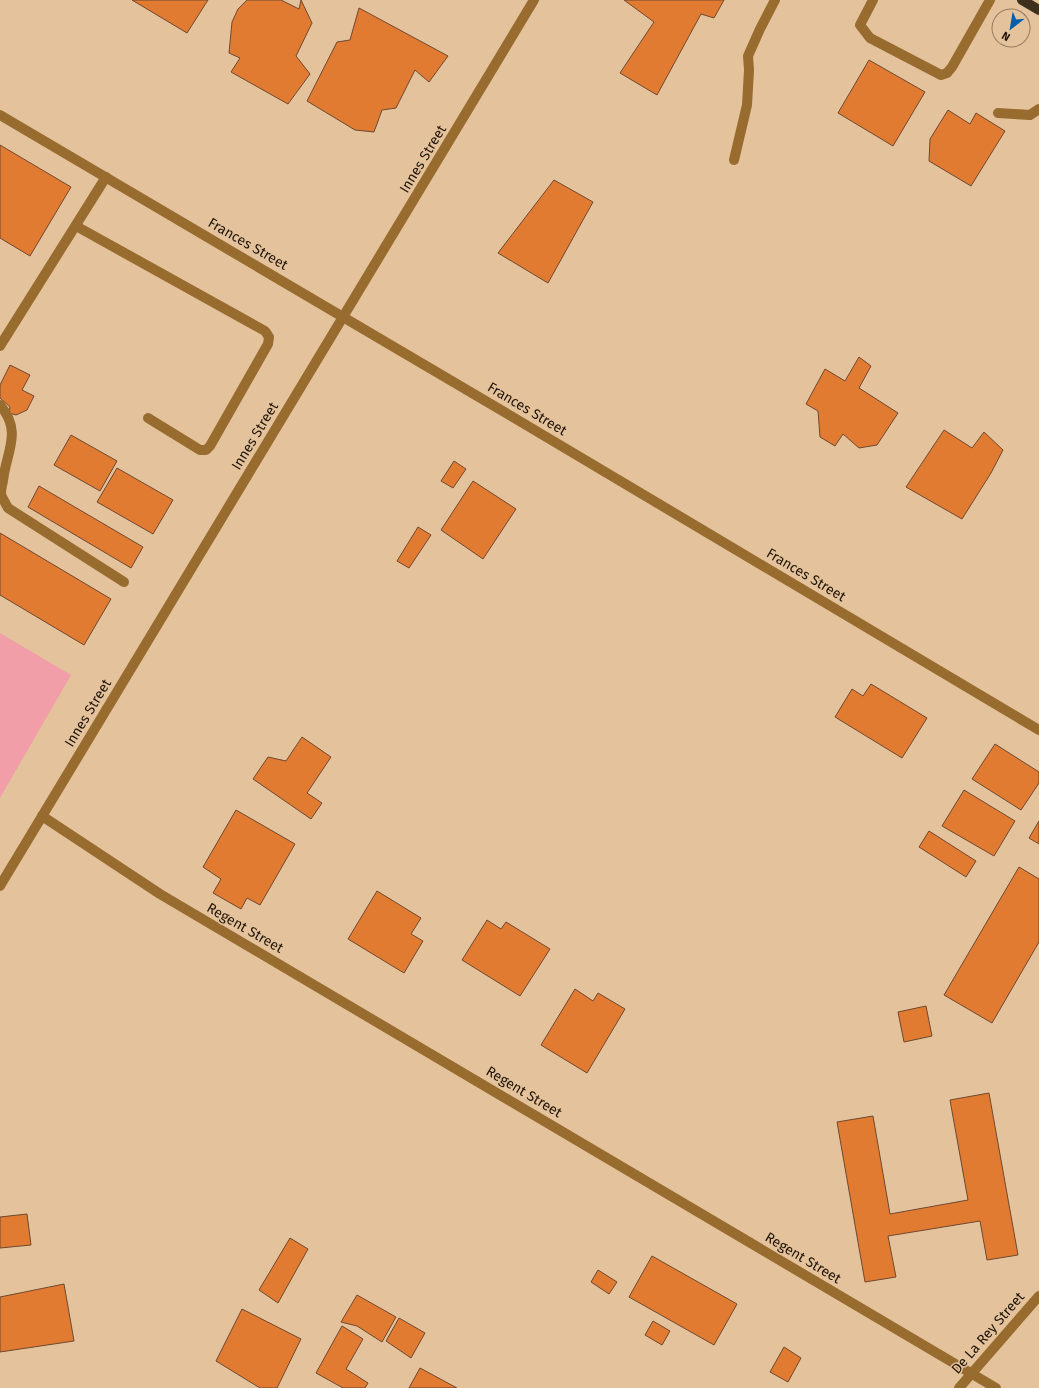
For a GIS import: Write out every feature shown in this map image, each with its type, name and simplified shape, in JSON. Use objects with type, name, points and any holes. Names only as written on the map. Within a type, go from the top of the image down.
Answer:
[{"type":"main road","points":[[1022,0],[1039,10]]},
{"type":"street","name":"Innes Street","points":[[0,886],[534,0]]},
{"type":"street","points":[[734,160],[747,105],[749,70],[748,56],[775,0]]},
{"type":"street","points":[[873,0],[860,25],[870,38],[941,75],[947,73],[952,67],[990,0]]},
{"type":"street","points":[[998,112],[1030,115],[1039,109]]},
{"type":"street","name":"Frances Street","points":[[0,115],[344,317],[1039,730]]},
{"type":"street","points":[[0,346],[106,177]]},
{"type":"street","points":[[76,226],[265,331],[269,337],[268,344],[210,446],[206,450],[200,450],[148,418]]},
{"type":"street","points":[[0,405],[12,427],[12,442],[3,477],[1,493],[8,508],[124,582]]},
{"type":"street","name":"Regent Street","points":[[42,816],[160,894],[996,1388]]},
{"type":"street","name":"De La Rey Street","points":[[959,1388],[1039,1296]]},
{"type":"shaded area","points":[[0,633],[71,675],[0,798]]},
{"type":"building","points":[[132,0],[208,0],[187,33]]},
{"type":"building","points":[[247,0],[281,0],[299,9],[301,0],[312,23],[296,56],[310,74],[288,104],[231,72],[240,58],[229,53],[232,22],[238,9]]},
{"type":"building","points":[[624,0],[724,0],[714,18],[701,14],[657,95],[620,73],[654,22]]},
{"type":"building","points":[[359,8],[448,56],[429,82],[415,70],[396,108],[382,110],[374,132],[355,130],[307,101],[337,42],[350,40]]},
{"type":"building","points":[[869,60],[925,92],[893,146],[838,113]]},
{"type":"building","points":[[948,110],[970,124],[976,113],[1005,131],[971,186],[929,161],[930,139]]},
{"type":"building","points":[[0,145],[71,187],[30,256],[0,238]]},
{"type":"building","points":[[554,180],[593,202],[548,283],[498,253]]},
{"type":"building","points":[[859,357],[871,366],[859,388],[898,413],[877,445],[859,448],[843,434],[835,446],[820,437],[818,411],[806,404],[825,369],[845,381]]},
{"type":"building","points":[[10,365],[30,375],[22,390],[34,396],[27,410],[16,415],[9,413],[10,407],[0,398],[0,385]]},
{"type":"building","points":[[944,430],[972,448],[984,432],[1003,450],[991,473],[962,519],[906,487]]},
{"type":"building","points":[[71,435],[117,461],[100,491],[54,465]]},
{"type":"building","points":[[454,461],[466,469],[453,488],[441,481]]},
{"type":"building","points":[[117,468],[173,500],[153,534],[97,502]]},
{"type":"building","points":[[473,481],[516,509],[483,559],[441,530]]},
{"type":"building","points":[[39,486],[143,547],[131,568],[28,507]]},
{"type":"building","points":[[418,527],[431,535],[409,568],[397,561]]},
{"type":"building","points":[[0,533],[111,599],[84,645],[0,595]]},
{"type":"building","points":[[871,684],[927,718],[902,758],[835,717],[852,689],[863,696]]},
{"type":"building","points":[[302,737],[331,757],[307,793],[322,803],[311,819],[253,779],[268,757],[286,761]]},
{"type":"building","points":[[995,744],[1039,772],[1039,783],[1021,810],[972,779]]},
{"type":"building","points":[[964,790],[1015,821],[994,856],[942,826]]},
{"type":"building","points":[[236,810],[295,844],[260,905],[247,898],[241,909],[213,893],[221,879],[203,867]]},
{"type":"building","points":[[1039,821],[1039,844],[1029,838]]},
{"type":"building","points":[[929,831],[976,861],[966,877],[919,847]]},
{"type":"building","points":[[1019,867],[1039,879],[1039,942],[992,1023],[944,995]]},
{"type":"building","points":[[377,891],[421,918],[411,934],[423,941],[404,973],[348,939]]},
{"type":"building","points":[[487,920],[501,929],[506,922],[550,949],[520,996],[462,960]]},
{"type":"building","points":[[575,989],[593,1001],[598,993],[625,1009],[587,1073],[541,1045]]},
{"type":"building","points":[[926,1006],[932,1036],[904,1042],[898,1012]]},
{"type":"building","points":[[989,1093],[1018,1255],[987,1260],[980,1221],[888,1236],[896,1277],[865,1282],[837,1122],[873,1116],[890,1214],[968,1200],[950,1100]]},
{"type":"building","points":[[27,1214],[31,1245],[0,1248],[0,1217]]},
{"type":"building","points":[[290,1238],[308,1249],[278,1303],[259,1290]]},
{"type":"building","points":[[652,1256],[737,1304],[714,1345],[629,1297]]},
{"type":"building","points":[[598,1270],[617,1282],[609,1294],[591,1282]]},
{"type":"building","points":[[64,1284],[74,1341],[0,1352],[0,1297]]},
{"type":"building","points":[[357,1295],[396,1317],[382,1342],[357,1326],[341,1322]]},
{"type":"building","points":[[242,1309],[301,1339],[277,1388],[260,1388],[216,1361]]},
{"type":"building","points":[[399,1318],[425,1333],[411,1358],[386,1341]]},
{"type":"building","points":[[653,1321],[670,1331],[662,1345],[645,1335]]},
{"type":"building","points":[[342,1326],[363,1339],[346,1369],[368,1383],[365,1388],[343,1388],[316,1373]]},
{"type":"building","points":[[784,1347],[801,1358],[788,1382],[770,1372]]},
{"type":"building","points":[[420,1368],[457,1388],[409,1388]]}]
